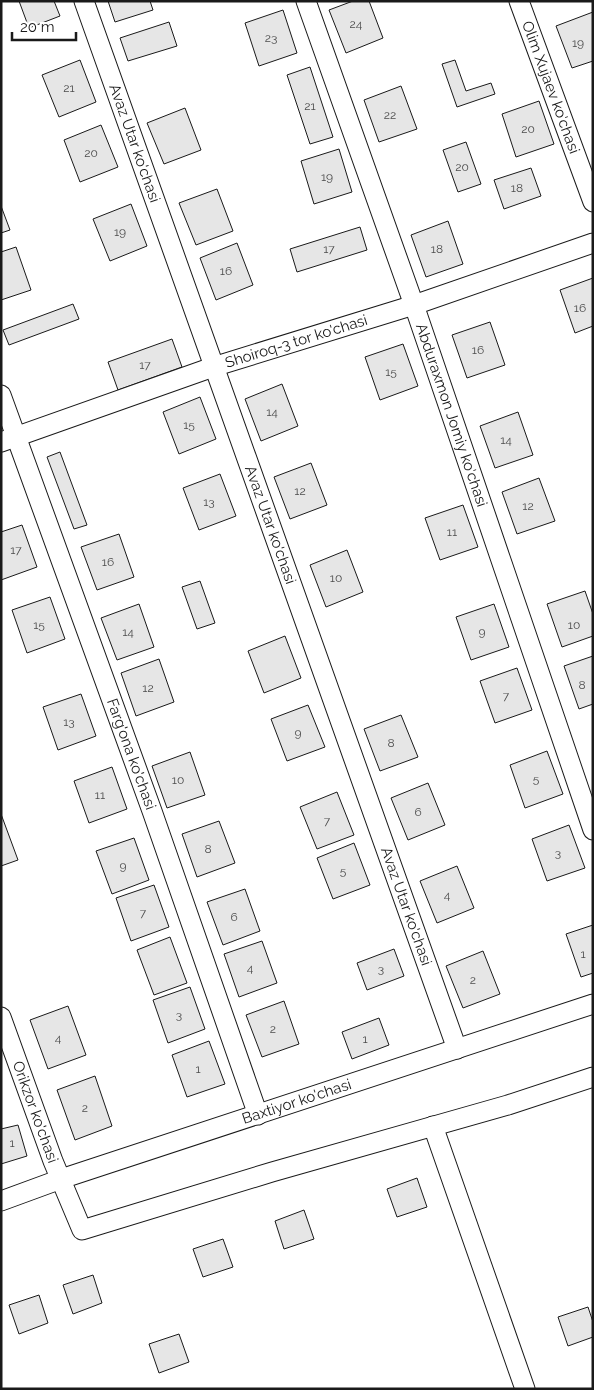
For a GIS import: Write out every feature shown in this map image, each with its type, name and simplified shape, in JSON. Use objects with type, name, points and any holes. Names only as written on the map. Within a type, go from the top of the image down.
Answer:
[{"type":"street","name":"Avaz Utar ko'chasi","points":[[84,1],[457,1049]]},
{"type":"street","name":"Abduraxmon Jomiy ko'chasi","points":[[306,1],[414,305],[593,830]]},
{"type":"street","name":"Olim Xujaev ko'chasi","points":[[519,1],[593,202]]},
{"type":"street","name":"Shoiroq-3 tor ko'chasi","points":[[9,439],[213,367],[414,305],[593,243]]},
{"type":"street","name":"Farg'ona ko'chasi","points":[[1,395],[9,439],[152,811],[258,1115]]},
{"type":"street","name":"Baxtiyor ko'chasi","points":[[1,1201],[61,1179],[593,1004]]},
{"type":"street","name":"Orikzor ko'chasi","points":[[1,1017],[61,1179],[82,1230],[272,1172],[433,1126]]},
{"type":"street","points":[[526,1389],[433,1126],[593,1076]]},
{"type":"building","points":[[19,1],[54,1],[60,16],[29,28]]},
{"type":"building","points":[[108,1],[150,1],[153,10],[115,22]]},
{"type":"building","points":[[353,1],[369,1],[383,38],[346,53],[329,10]]},
{"type":"building","points":[[283,10],[297,53],[259,66],[245,23]]},
{"type":"building","points":[[593,12],[593,61],[572,68],[556,26]]},
{"type":"building","points":[[169,22],[177,46],[128,61],[120,38]]},
{"type":"building","points":[[80,60],[96,102],[59,117],[42,75]]},
{"type":"building","points":[[455,60],[466,91],[491,83],[495,94],[457,107],[442,64]]},
{"type":"building","points":[[310,67],[333,137],[310,144],[287,75]]},
{"type":"building","points":[[401,86],[417,129],[379,142],[364,100]]},
{"type":"building","points":[[539,101],[554,144],[516,157],[502,114]]},
{"type":"building","points":[[185,108],[201,150],[164,164],[147,123]]},
{"type":"building","points":[[101,125],[118,167],[80,182],[64,140]]},
{"type":"building","points":[[466,142],[481,184],[458,192],[443,150]]},
{"type":"building","points":[[339,149],[352,192],[314,204],[301,161]]},
{"type":"building","points":[[531,168],[541,196],[504,209],[494,180]]},
{"type":"building","points":[[217,189],[233,231],[196,245],[179,203]]},
{"type":"building","points":[[131,204],[147,246],[110,261],[93,219]]},
{"type":"building","points":[[1,206],[10,230],[1,233]]},
{"type":"building","points":[[448,221],[463,264],[426,277],[411,235]]},
{"type":"building","points":[[360,227],[367,250],[297,272],[290,249]]},
{"type":"building","points":[[237,243],[253,285],[216,300],[200,258]]},
{"type":"building","points":[[16,247],[31,290],[1,300],[1,252]]},
{"type":"building","points":[[593,278],[593,326],[575,333],[560,290]]},
{"type":"building","points":[[73,304],[79,319],[9,345],[3,330]]},
{"type":"building","points":[[490,322],[505,365],[467,378],[452,335]]},
{"type":"building","points":[[172,339],[182,367],[118,390],[108,362]]},
{"type":"building","points":[[403,344],[418,386],[380,400],[365,357]]},
{"type":"building","points":[[282,384],[298,426],[261,441],[245,399]]},
{"type":"building","points":[[200,397],[216,439],[179,454],[163,412]]},
{"type":"building","points":[[518,412],[533,455],[495,468],[480,426]]},
{"type":"building","points":[[60,452],[87,525],[74,529],[47,457]]},
{"type":"building","points":[[311,463],[327,505],[290,519],[274,477]]},
{"type":"building","points":[[220,474],[236,516],[199,530],[183,488]]},
{"type":"building","points":[[539,478],[555,521],[517,534],[502,492]]},
{"type":"building","points":[[463,505],[478,547],[440,560],[425,518]]},
{"type":"building","points":[[22,525],[37,567],[1,580],[1,532]]},
{"type":"building","points":[[119,534],[134,577],[97,590],[81,547]]},
{"type":"building","points":[[347,550],[363,592],[326,607],[310,565]]},
{"type":"building","points":[[200,581],[215,623],[197,629],[182,587]]},
{"type":"building","points":[[585,591],[593,614],[593,636],[562,647],[547,604]]},
{"type":"building","points":[[50,597],[65,639],[27,653],[12,610]]},
{"type":"building","points":[[139,604],[154,647],[117,660],[101,618]]},
{"type":"building","points":[[494,604],[509,647],[471,660],[456,617]]},
{"type":"building","points":[[285,636],[301,678],[264,693],[248,651]]},
{"type":"building","points":[[593,656],[593,704],[579,709],[564,666]]},
{"type":"building","points":[[159,659],[174,702],[136,716],[121,673]]},
{"type":"building","points":[[517,668],[532,710],[495,723],[480,681]]},
{"type":"building","points":[[81,694],[96,736],[58,750],[43,707]]},
{"type":"building","points":[[308,705],[325,747],[287,761],[271,719]]},
{"type":"building","points":[[401,715],[418,757],[380,771],[364,729]]},
{"type":"building","points":[[547,751],[563,794],[525,808],[510,765]]},
{"type":"building","points":[[190,752],[205,795],[167,808],[152,766]]},
{"type":"building","points":[[112,767],[127,809],[89,823],[74,781]]},
{"type":"building","points":[[428,783],[445,825],[408,840],[391,798]]},
{"type":"building","points":[[337,792],[354,835],[317,849],[300,807]]},
{"type":"building","points":[[1,814],[18,860],[1,866]]},
{"type":"building","points":[[219,821],[235,863],[197,877],[182,834]]},
{"type":"building","points":[[569,825],[585,868],[547,881],[532,839]]},
{"type":"building","points":[[134,838],[149,880],[112,894],[96,851]]},
{"type":"building","points":[[354,843],[370,885],[333,899],[317,858]]},
{"type":"building","points":[[457,866],[474,908],[437,923],[420,881]]},
{"type":"building","points":[[154,885],[169,927],[131,941],[116,898]]},
{"type":"building","points":[[245,889],[260,931],[223,945],[207,902]]},
{"type":"building","points":[[593,925],[593,973],[581,977],[566,934]]},
{"type":"building","points":[[170,937],[187,983],[154,995],[137,950]]},
{"type":"building","points":[[262,941],[277,983],[239,997],[224,954]]},
{"type":"building","points":[[394,949],[404,976],[367,990],[357,963]]},
{"type":"building","points":[[483,951],[500,994],[463,1008],[446,966]]},
{"type":"building","points":[[190,987],[205,1029],[168,1043],[153,1000]]},
{"type":"building","points":[[284,1001],[299,1044],[262,1057],[246,1015]]},
{"type":"building","points":[[68,1006],[86,1055],[48,1069],[30,1020]]},
{"type":"building","points":[[379,1018],[389,1045],[352,1059],[342,1032]]},
{"type":"building","points":[[209,1041],[225,1084],[187,1097],[172,1055]]},
{"type":"building","points":[[95,1076],[112,1126],[75,1140],[57,1090]]},
{"type":"building","points":[[18,1125],[27,1156],[1,1164],[1,1129]]},
{"type":"building","points":[[417,1178],[427,1207],[397,1217],[387,1189]]},
{"type":"building","points":[[304,1210],[314,1239],[284,1249],[275,1221]]},
{"type":"building","points":[[223,1239],[233,1267],[203,1277],[193,1249]]},
{"type":"building","points":[[93,1275],[102,1303],[73,1314],[63,1285]]},
{"type":"building","points":[[39,1295],[48,1323],[19,1334],[9,1305]]},
{"type":"building","points":[[588,1307],[593,1322],[593,1337],[568,1346],[558,1317]]},
{"type":"building","points":[[179,1334],[189,1362],[159,1373],[149,1344]]}]
